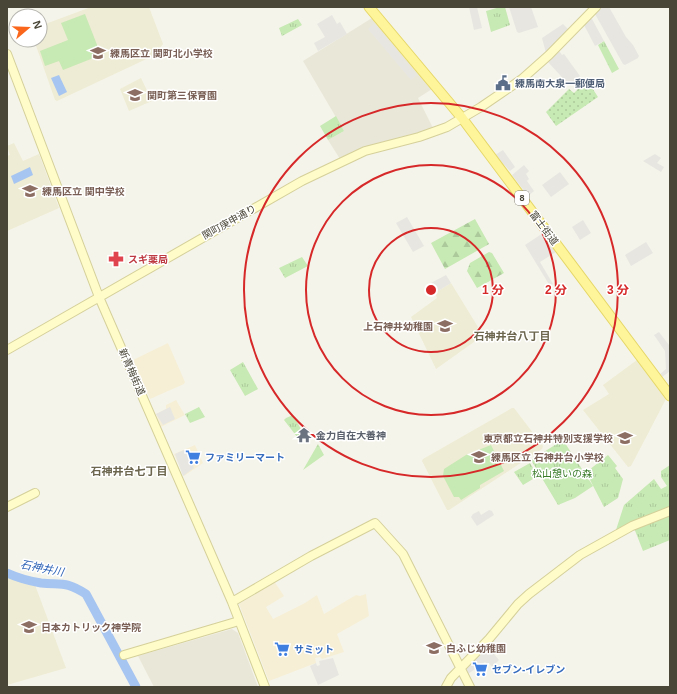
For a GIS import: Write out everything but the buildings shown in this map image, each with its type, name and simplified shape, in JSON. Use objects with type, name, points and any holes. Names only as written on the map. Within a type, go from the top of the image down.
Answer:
[{"type":"main road","name":"富士街道","points":[[369,7],[462,118],[670,396]]},
{"type":"street","name":"関町庚申通り","points":[[7,350],[302,181],[365,151],[429,134],[462,118],[522,79],[549,55],[596,7]]},
{"type":"street","name":"新青梅街道","points":[[7,54],[99,297],[232,602],[265,687]]},
{"type":"street","points":[[7,507],[35,493]]},
{"type":"street","points":[[446,687],[451,678],[489,640],[522,600],[580,555],[632,526],[670,511]]},
{"type":"street","points":[[232,602],[311,556],[375,523],[403,554],[470,687]]},
{"type":"street","points":[[124,655],[239,621]]},
{"type":"shaded area","name":"練馬区立 関町北小学校","points":[[91,7],[149,7],[163,44],[155,55],[57,101],[55,100],[37,48],[48,48],[48,23]]},
{"type":"shaded area","points":[[469,7],[477,7],[482,28],[474,30]]},
{"type":"shaded area","points":[[509,7],[531,7],[538,27],[519,33],[517,32]]},
{"type":"shaded area","points":[[601,7],[609,7],[626,37],[633,45],[639,56],[638,58],[625,65],[623,64],[595,14]]},
{"type":"shaded area","points":[[332,15],[337,24],[340,22],[347,34],[318,51],[314,43],[325,37],[317,24]]},
{"type":"shaded area","points":[[372,18],[432,89],[418,98],[433,128],[340,159],[328,140],[344,131],[303,61]]},
{"type":"shaded area","points":[[589,19],[592,19],[604,41],[595,46],[584,25]]},
{"type":"shaded area","points":[[374,23],[417,75],[411,80],[368,29]]},
{"type":"shaded area","points":[[563,24],[569,30],[546,53],[542,38]]},
{"type":"shaded area","points":[[559,51],[562,55],[564,54],[580,76],[570,86],[548,62]]},
{"type":"shaded area","name":"関町第三保育園","points":[[141,78],[152,101],[129,111],[120,89]]},
{"type":"shaded area","name":"練馬区立 関中学校","points":[[14,143],[23,161],[39,154],[59,208],[7,231],[7,156],[10,155],[7,146]]},
{"type":"shaded area","points":[[503,150],[515,167],[510,171],[495,155]]},
{"type":"shaded area","points":[[655,154],[661,158],[657,163],[664,167],[661,172],[643,161]]},
{"type":"shaded area","points":[[524,165],[529,171],[526,174],[529,179],[527,181],[534,191],[528,196],[512,175]]},
{"type":"shaded area","points":[[560,172],[569,184],[551,197],[542,185]]},
{"type":"shaded area","points":[[407,217],[424,246],[413,252],[396,223]]},
{"type":"shaded area","points":[[583,220],[591,233],[580,240],[572,227]]},
{"type":"shaded area","points":[[543,233],[556,252],[540,262],[553,284],[550,286],[525,245]]},
{"type":"shaded area","points":[[646,242],[653,253],[631,266],[625,255]]},
{"type":"shaded area","points":[[446,275],[451,283],[435,293],[429,284]]},
{"type":"shaded area","points":[[451,283],[478,327],[477,329],[481,337],[436,369],[411,317],[437,298],[435,293]]},
{"type":"shaded area","points":[[659,332],[669,345],[670,359],[670,371],[661,378],[659,375],[666,369],[665,351],[654,335]]},
{"type":"shaded area","points":[[168,343],[185,382],[184,384],[150,399],[133,360]]},
{"type":"shaded area","name":"東京都立石神井特別支援学校","points":[[637,360],[666,399],[631,466],[628,467],[583,410],[609,394],[603,385]]},
{"type":"shaded area","points":[[176,400],[185,415],[161,427],[156,414],[166,409],[166,405]]},
{"type":"shaded area","points":[[170,407],[175,419],[163,425],[156,414]]},
{"type":"shaded area","points":[[514,408],[543,446],[542,449],[447,510],[422,461],[423,459]]},
{"type":"shaded area","points":[[195,445],[203,463],[184,476],[174,454]]},
{"type":"shaded area","points":[[186,449],[194,468],[183,476],[175,454]]},
{"type":"shaded area","points":[[489,510],[492,511],[494,515],[477,526],[471,517],[473,514],[479,511],[481,515]]},
{"type":"shaded area","name":"日本カトリック神学院","points":[[7,577],[35,585],[66,668],[7,685]]},
{"type":"shaded area","points":[[274,581],[284,596],[266,607],[273,619],[305,603],[317,595],[324,614],[356,595],[360,596],[366,594],[369,616],[337,634],[344,652],[322,659],[320,657],[315,658],[316,663],[269,681],[239,604]]},
{"type":"shaded area","points":[[232,629],[238,633],[258,687],[154,687],[138,656]]},
{"type":"shaded area","points":[[487,646],[499,660],[492,667],[489,663],[487,664],[485,662],[468,674],[466,666]]},
{"type":"shaded area","points":[[333,658],[339,675],[318,685],[310,666],[316,663],[317,666],[320,665],[319,661]]},
{"type":"green space","points":[[505,7],[510,25],[491,32],[486,11]]},
{"type":"green space","points":[[85,14],[101,55],[63,70],[59,61],[45,66],[40,51],[68,40],[61,23]]},
{"type":"green space","points":[[298,19],[302,25],[282,36],[279,28]]},
{"type":"green space","points":[[604,41],[619,69],[612,73],[598,45]]},
{"type":"green space","points":[[587,80],[598,97],[556,126],[546,112],[569,89],[574,93]]},
{"type":"green space","points":[[336,116],[344,131],[328,140],[320,126]]},
{"type":"green space","points":[[475,219],[489,244],[445,269],[431,243]]},
{"type":"green space","points":[[489,252],[492,253],[504,273],[477,288],[467,271],[470,263]]},
{"type":"green space","points":[[302,257],[308,266],[285,278],[279,268]]},
{"type":"green space","points":[[243,362],[258,389],[245,396],[230,370]]},
{"type":"green space","points":[[199,407],[205,417],[190,423],[185,414]]},
{"type":"green space","points":[[293,415],[306,438],[301,442],[284,420]]},
{"type":"green space","name":"松山憩いの森","points":[[563,440],[593,486],[575,498],[558,505],[531,460]]},
{"type":"green space","points":[[318,444],[324,455],[303,470]]},
{"type":"green space","points":[[491,445],[504,471],[480,485],[480,488],[461,500],[459,497],[454,497],[443,476],[444,469],[466,455]]},
{"type":"green space","points":[[608,455],[617,466],[615,468],[623,479],[618,498],[604,507],[588,476],[589,470]]},
{"type":"green space","points":[[530,463],[538,476],[523,485],[514,472]]},
{"type":"green space","points":[[670,465],[670,507],[616,530],[624,505],[654,479],[661,489],[667,486],[661,477],[661,471]]},
{"type":"green space","points":[[670,513],[670,540],[643,551],[634,528]]},
{"type":"water","points":[[59,75],[67,92],[59,96],[51,78]]},
{"type":"water","points":[[30,167],[33,175],[14,184],[11,176]]},
{"type":"waterway","name":"石神井川","points":[[7,573],[19,578],[41,583],[69,585],[86,594],[136,687]]},
{"type":"place","name":"練馬区立 関町北小学校","points":[[98,53]]},
{"type":"place","name":"練馬南大泉一郵便局","points":[[503,83]]},
{"type":"place","name":"関町第三保育園","points":[[135,95]]},
{"type":"place","name":"練馬区立 関中学校","points":[[30,191]]},
{"type":"place","name":"スギ薬局","points":[[116,259]]},
{"type":"place","name":"上石神井幼稚園","points":[[445,326]]},
{"type":"place","name":"金力自在大善神","points":[[304,435]]},
{"type":"place","name":"東京都立石神井特別支援学校","points":[[625,438]]},
{"type":"place","name":"ファミリーマート","points":[[193,457]]},
{"type":"place","name":"練馬区立 石神井台小学校","points":[[479,457]]},
{"type":"place","name":"日本カトリック神学院","points":[[29,627]]},
{"type":"place","name":"白ふじ幼稚園","points":[[434,648]]},
{"type":"place","name":"サミット","points":[[282,649]]},
{"type":"place","name":"セブン-イレブン","points":[[480,669]]},
{"type":"district","name":"石神井台八丁目","points":[[512,336]]},
{"type":"district","name":"石神井台七丁目","points":[[129,471]]}]
